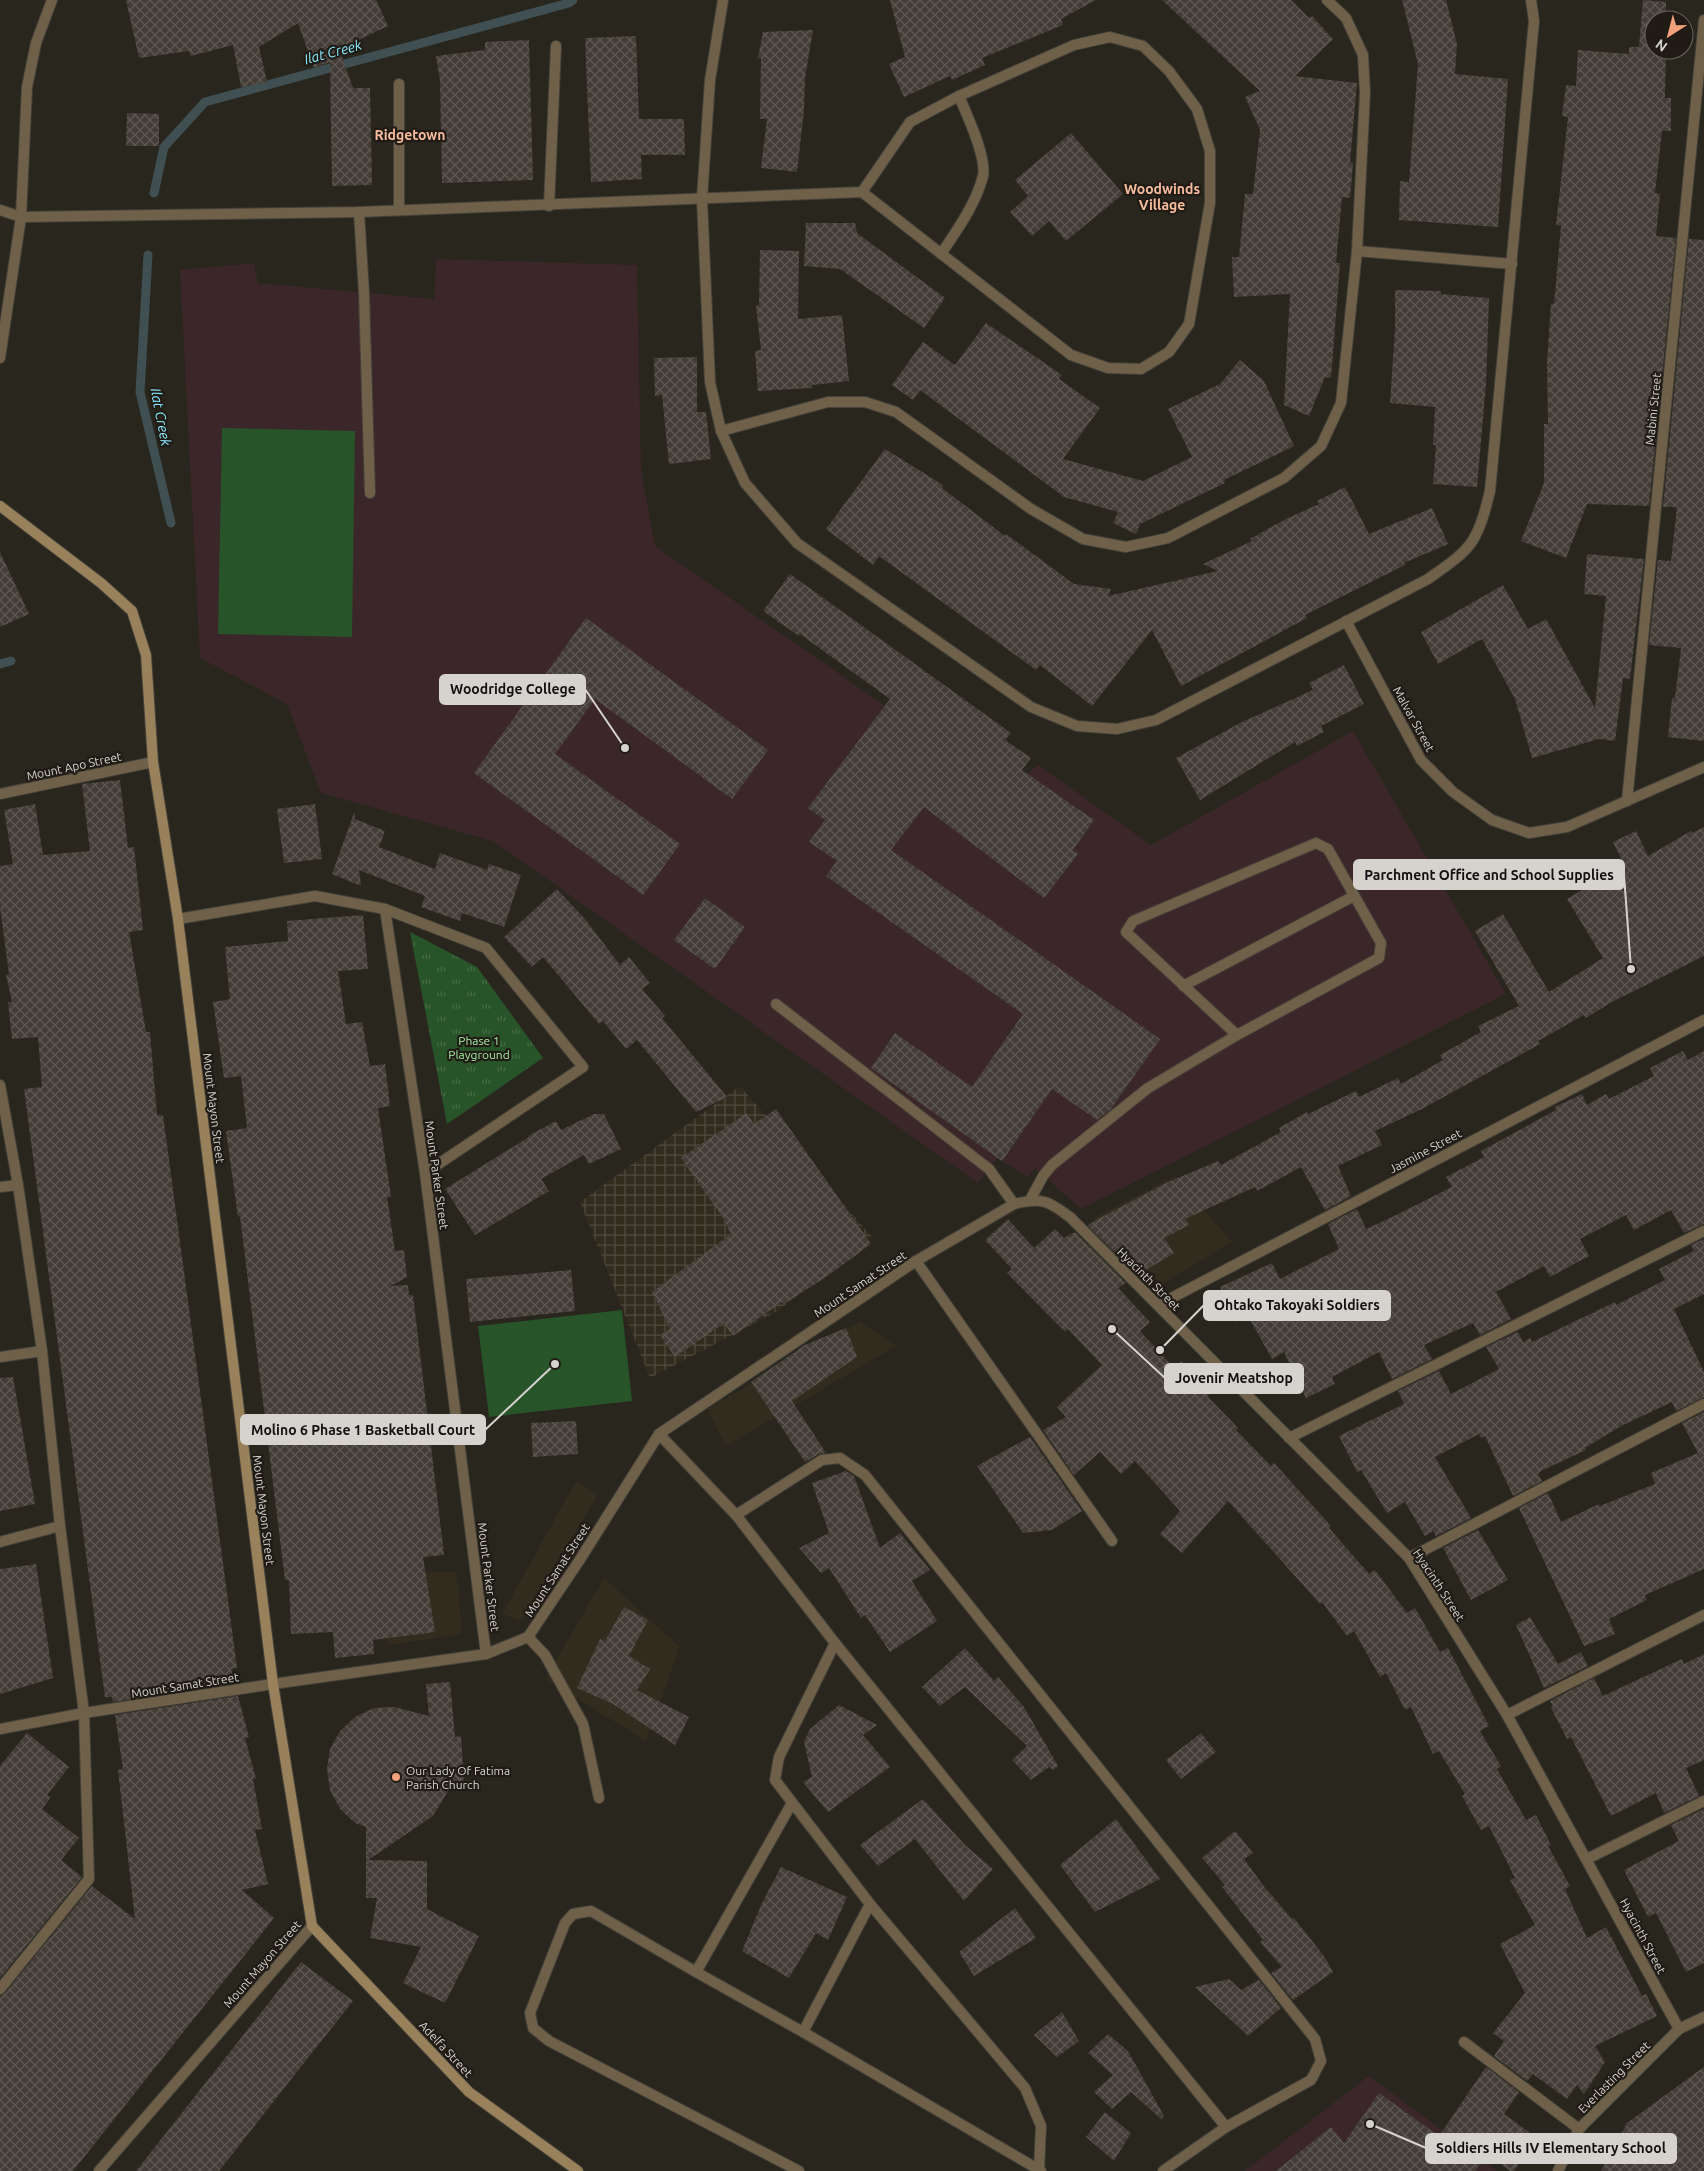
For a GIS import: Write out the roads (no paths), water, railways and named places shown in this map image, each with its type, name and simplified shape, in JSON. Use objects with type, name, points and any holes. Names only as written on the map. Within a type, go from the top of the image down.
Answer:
[{"type":"street","points":[[0,358],[21,218],[27,87],[36,43],[52,0]]},
{"type":"street","points":[[723,0],[710,80],[702,199],[710,382],[721,432],[745,483],[797,543],[1031,707],[1077,726],[1117,729],[1156,720],[1428,579],[1453,560],[1473,540],[1483,517],[1490,491],[1534,21],[1532,0]]},
{"type":"street","points":[[721,432],[828,402],[865,402],[896,412],[1031,510],[1083,539],[1126,547],[1168,538],[1284,478],[1321,446],[1341,403],[1357,252],[1365,94],[1363,54],[1346,18],[1327,0]]},
{"type":"street","name":"Mabini Street","points":[[1627,801],[1704,20]]},
{"type":"street","points":[[0,210],[21,218],[359,212],[399,209],[549,206],[862,192],[1071,355],[1108,368],[1141,369],[1168,352],[1189,324],[1210,203],[1210,151],[1197,109],[1169,71],[1142,46],[1110,37],[1074,45],[959,96],[910,122],[862,192]]},
{"type":"street","points":[[549,206],[556,46]]},
{"type":"street","points":[[399,84],[399,209]]},
{"type":"street","points":[[941,254],[967,213],[983,174],[976,135],[959,96]]},
{"type":"street","points":[[359,212],[364,293],[370,493]]},
{"type":"street","points":[[1357,252],[1512,264]]},
{"type":"street","name":"Mount Mayon Street","points":[[0,506],[101,583],[132,611],[146,655],[153,762],[178,919],[274,1684],[312,1926],[99,2171]]},
{"type":"street","name":"Malvar Street","points":[[1346,621],[1421,760],[1453,792],[1492,820],[1529,833],[1567,827],[1704,767]]},
{"type":"street","name":"Mount Apo Street","points":[[0,794],[153,762]]},
{"type":"street","points":[[1030,1200],[1043,1176],[1052,1166],[1148,1088],[1237,1036],[1379,958],[1380,944],[1354,896],[1328,849],[1316,843],[1132,921],[1126,932],[1237,1036]]},
{"type":"street","points":[[178,919],[315,896],[385,909],[486,948],[583,1067],[425,1172]]},
{"type":"street","points":[[1183,986],[1354,896]]},
{"type":"street","name":"Mount Parker Street","points":[[385,909],[425,1172],[486,1654]]},
{"type":"street","points":[[776,1004],[989,1169],[1014,1204]]},
{"type":"street","name":"Jasmine Street","points":[[1158,1305],[1704,1020]]},
{"type":"street","points":[[0,1084],[18,1185],[42,1351],[60,1526],[84,1713],[89,1879],[0,1989]]},
{"type":"street","points":[[0,1187],[18,1185]]},
{"type":"street","name":"Mount Samat Street","points":[[0,1729],[84,1713],[486,1654],[528,1637],[579,1561],[658,1434],[916,1261],[1014,1204],[1030,1200]]},
{"type":"street","name":"Hyacinth Street","points":[[1030,1200],[1051,1203],[1071,1218],[1409,1558],[1507,1715],[1679,2029]]},
{"type":"street","points":[[1289,1438],[1704,1231]]},
{"type":"street","points":[[916,1261],[1112,1541]]},
{"type":"street","points":[[0,1358],[42,1351]]},
{"type":"street","points":[[1409,1558],[1704,1404]]},
{"type":"street","points":[[658,1434],[736,1515],[835,1643],[1226,2127]]},
{"type":"street","points":[[736,1515],[822,1460],[840,1458],[865,1474],[1315,2039],[1321,2061],[1312,2080],[1226,2127],[1163,2171]]},
{"type":"street","points":[[0,1542],[60,1526]]},
{"type":"street","points":[[1507,1715],[1704,1615]]},
{"type":"street","points":[[528,1637],[544,1655],[583,1724],[599,1798]]},
{"type":"street","points":[[799,2171],[549,2041],[534,2028],[530,2013],[565,1923],[573,1914],[591,1912],[803,2032],[1040,2170],[1041,2126],[1025,2088],[870,1904],[775,1780],[779,1757],[835,1643]]},
{"type":"street","points":[[1587,1859],[1704,1801]]},
{"type":"street","points":[[696,1972],[792,1803]]},
{"type":"street","points":[[803,2032],[870,1904]]},
{"type":"street","name":"Adelfa Street","points":[[312,1926],[469,2092],[578,2171]]},
{"type":"street","name":"Everlasting Street","points":[[1558,2171],[1579,2129],[1679,2029],[1704,2017]]},
{"type":"street","points":[[1464,2042],[1579,2129]]},
{"type":"waterway","name":"Ilat Creek","points":[[154,193],[164,147],[205,102],[569,3],[573,0]]},
{"type":"waterway","name":"Ilat Creek","points":[[148,255],[140,392],[171,523]]},
{"type":"waterway","name":"Ilat Creek","points":[[0,664],[11,661]]},
{"type":"place","name":"Woodridge College","points":[[625,748]]},
{"type":"place","name":"Parchment Office and School Supplies","points":[[1631,969]]},
{"type":"place","name":"Jovenir Meatshop","points":[[1112,1329]]},
{"type":"place","name":"Ohtako Takoyaki Soldiers","points":[[1160,1350]]},
{"type":"place","name":"Molino 6 Phase 1 Basketball Court","points":[[555,1364]]},
{"type":"place","name":"Our Lady Of Fatima Parish Church","points":[[396,1777]]},
{"type":"place","name":"Soldiers Hills IV Elementary School","points":[[1370,2124]]},
{"type":"district","name":"Ridgetown","points":[[410,135]]},
{"type":"district","name":"Woodwinds Village","points":[[1162,197]]},
{"type":"park label","name":"Phase 1 Playground","points":[[479,1047]]}]
